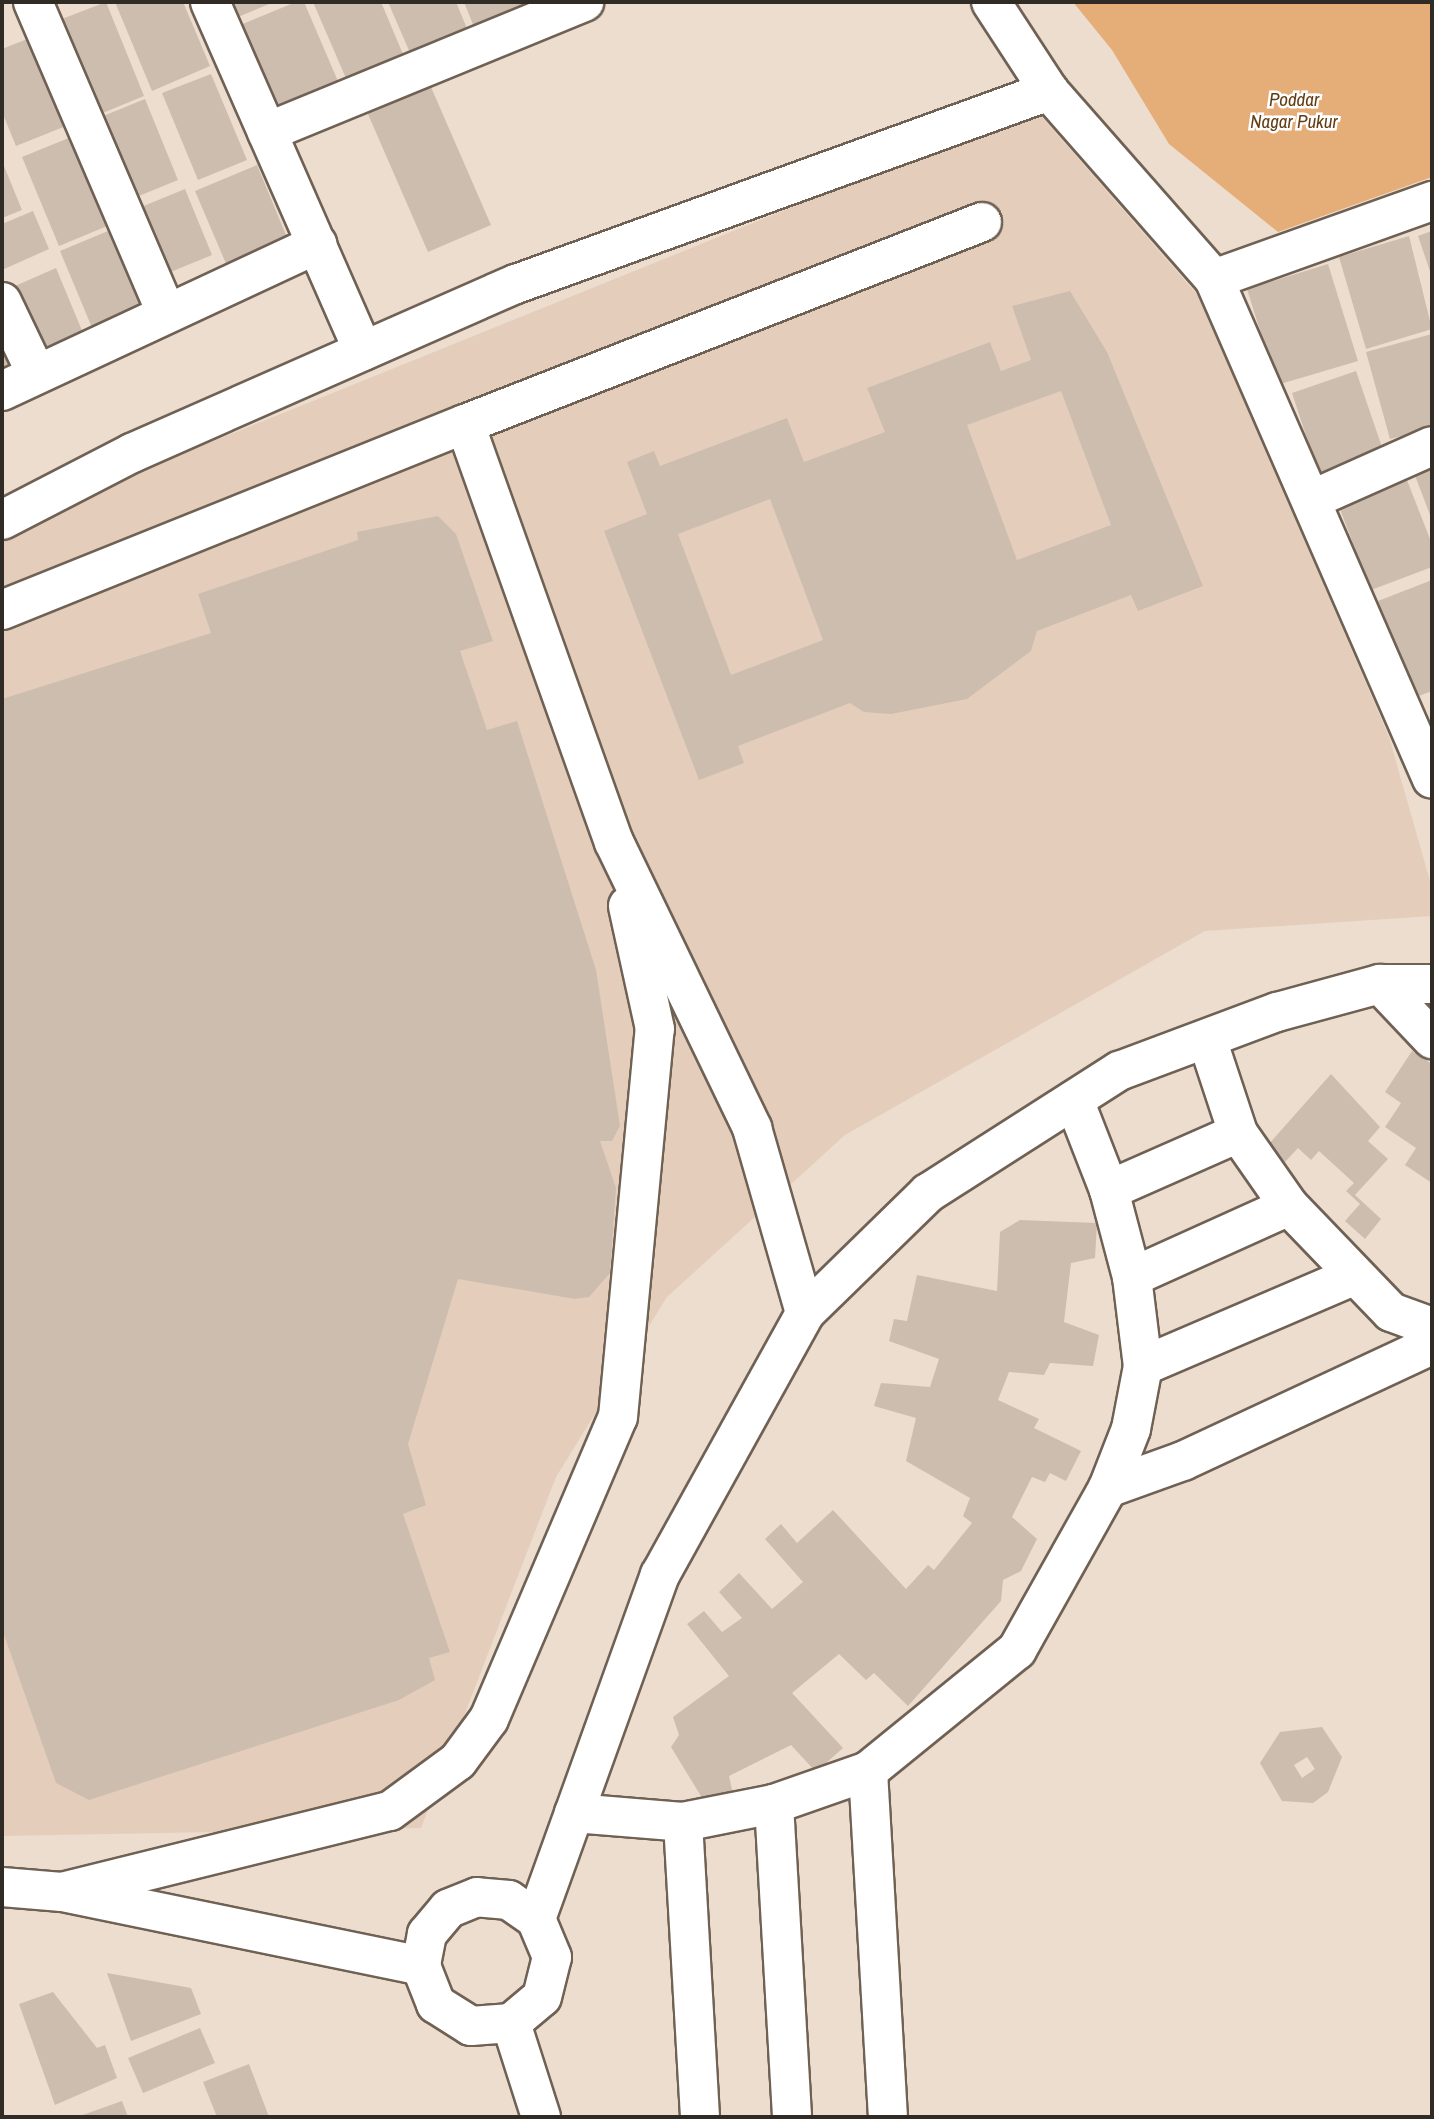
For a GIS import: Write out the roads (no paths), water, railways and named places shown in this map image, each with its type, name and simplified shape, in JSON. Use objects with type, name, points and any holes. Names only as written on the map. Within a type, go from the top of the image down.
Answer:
[{"type":"street","points":[[33,2],[166,312]]},
{"type":"street","points":[[210,2],[363,351]]},
{"type":"street","points":[[267,132],[584,2]]},
{"type":"street","points":[[991,2],[1049,91],[1214,279],[1313,499],[1418,703],[1432,779]]},
{"type":"street","points":[[2,520],[363,351],[516,284],[1049,91]]},
{"type":"street","points":[[1214,279],[1432,201]]},
{"type":"street","points":[[2,610],[465,424],[982,222]]},
{"type":"street","points":[[2,391],[166,312],[317,244]]},
{"type":"street","points":[[2,302],[36,373]]},
{"type":"street","points":[[465,424],[614,842],[752,1128],[805,1312]]},
{"type":"street","points":[[1313,499],[1432,446]]},
{"type":"street","points":[[62,1892],[390,1811],[458,1761],[489,1719],[618,1417],[655,1030],[614,842]]},
{"type":"street","points":[[536,1919],[660,1575],[805,1312],[928,1193],[1119,1071],[1207,1039],[1380,984],[1432,984]]},
{"type":"street","points":[[1380,984],[1432,1039]]},
{"type":"street","points":[[1207,1039],[1238,1133],[1289,1206],[1353,1276],[1391,1312],[1432,1327]]},
{"type":"street","points":[[574,1812],[683,1822],[774,1804],[868,1771],[1017,1650],[1108,1488],[1131,1429],[1143,1367],[1132,1277],[1109,1190],[1074,1100]]},
{"type":"street","points":[[1109,1190],[1238,1133]]},
{"type":"street","points":[[1132,1277],[1289,1206]]},
{"type":"street","points":[[1143,1367],[1353,1276]]},
{"type":"street","points":[[1108,1488],[1182,1461],[1432,1345]]},
{"type":"street","points":[[868,1771],[888,2117]]},
{"type":"street","points":[[774,1804],[792,2117]]},
{"type":"street","points":[[683,1822],[700,2117]]},
{"type":"street","points":[[2,1887],[62,1892],[421,1966]]},
{"type":"street","points":[[477,1897],[509,1900],[536,1919],[552,1957],[542,1997],[511,2023],[471,2026],[436,2004],[421,1966],[427,1934],[457,1905],[477,1897]]},
{"type":"street","points":[[511,2023],[541,2117]]},
{"type":"water","name":"Poddar Nagar Pukur","points":[[1073,2],[1432,2],[1432,177],[1278,232],[1169,144],[1112,50]]}]
